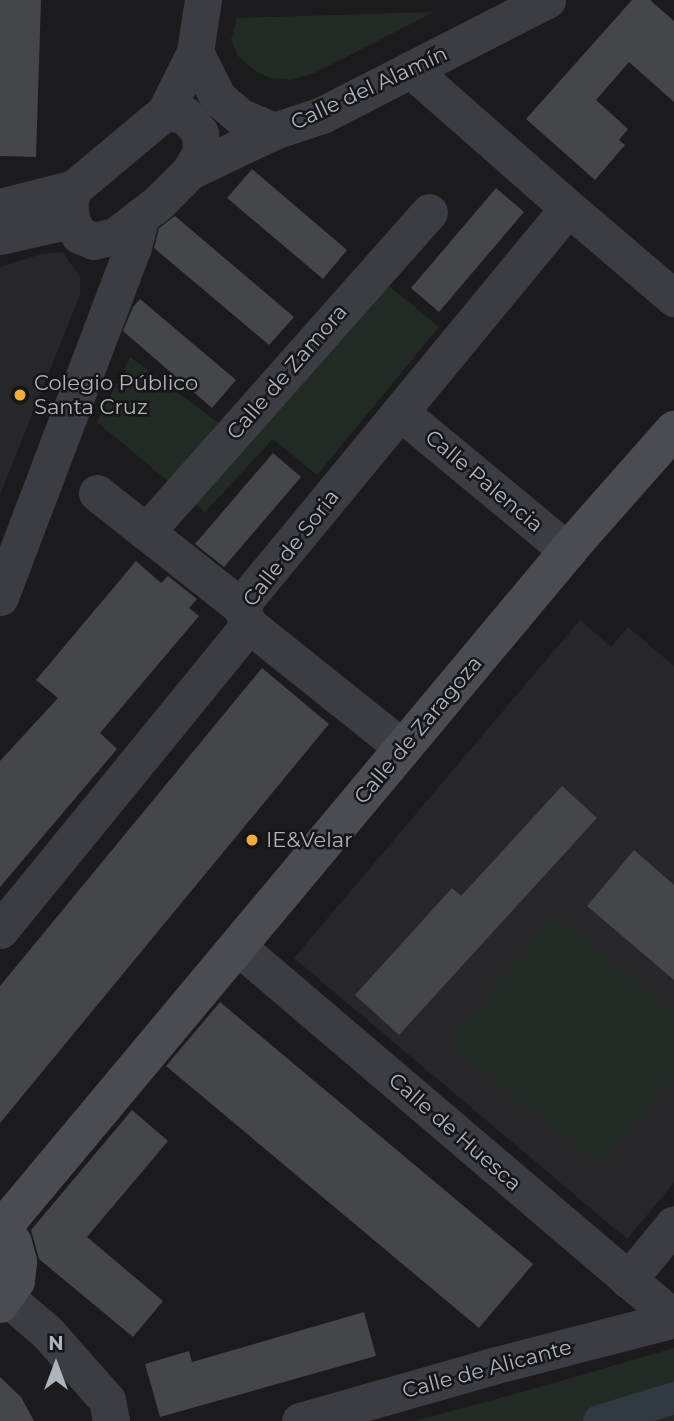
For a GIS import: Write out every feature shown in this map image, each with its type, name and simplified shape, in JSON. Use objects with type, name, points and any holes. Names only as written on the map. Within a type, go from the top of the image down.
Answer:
[{"type":"street","points":[[0,236],[72,204],[165,112],[195,52],[203,0]]},
{"type":"street","name":"Calle del Alamín","points":[[190,171],[274,131],[322,115],[547,0]]},
{"type":"street","points":[[195,52],[218,98],[241,117],[274,131]]},
{"type":"street","points":[[411,70],[674,298]]},
{"type":"street","points":[[72,204],[79,235],[94,241],[115,236],[190,171],[201,152],[200,133],[185,115],[165,112]]},
{"type":"street","name":"Calle de Soria","points":[[0,930],[400,412],[563,214],[558,199]]},
{"type":"street","points":[[0,207],[72,204]]},
{"type":"street","name":"Calle de Zamora","points":[[146,532],[429,212]]},
{"type":"street","points":[[0,597],[133,247],[141,216]]},
{"type":"street","name":"Calle Palencia","points":[[400,412],[568,551]]},
{"type":"street","name":"Calle de Zaragoza","points":[[2,1226],[568,551],[674,430]]},
{"type":"street","points":[[97,493],[403,748]]},
{"type":"street","name":"Calle de Huesca","points":[[237,946],[674,1319]]},
{"type":"street","points":[[628,1280],[674,1224]]},
{"type":"street","points":[[2,1226],[13,1243],[18,1262],[16,1281],[4,1301],[47,1332],[107,1400],[111,1421]]},
{"type":"street","name":"Calle de Alicante","points":[[300,1421],[489,1367],[674,1319]]},
{"type":"shaded area","points":[[434,12],[317,72],[291,80],[271,78],[256,72],[238,56],[231,40],[237,18]]},
{"type":"shaded area","name":"Colegio Público Santa Cruz","points":[[63,252],[80,277],[80,295],[0,495],[0,267],[42,254]]},
{"type":"shaded area","points":[[371,271],[439,327],[317,475],[273,439],[205,512],[97,422],[130,357],[233,434]]},
{"type":"shaded area","points":[[580,620],[611,647],[628,627],[674,666],[674,1183],[627,1239],[294,958]]},
{"type":"shaded area","points":[[555,915],[674,1012],[674,1077],[600,1166],[450,1044]]},
{"type":"shaded area","points":[[674,1348],[674,1421],[415,1421],[533,1389]]},
{"type":"building","points":[[0,0],[41,0],[36,157],[0,156]]},
{"type":"building","points":[[632,0],[650,0],[674,21],[674,102],[629,62],[596,100],[628,129],[619,140],[625,145],[595,180],[526,119]]},
{"type":"building","points":[[252,169],[347,250],[323,279],[227,198]]},
{"type":"building","points":[[496,188],[524,212],[439,312],[411,288]]},
{"type":"building","points":[[175,216],[294,317],[269,345],[154,248],[159,228]]},
{"type":"building","points":[[140,299],[236,380],[212,408],[123,331],[133,307]]},
{"type":"building","points":[[273,453],[301,477],[224,567],[195,544]]},
{"type":"building","points":[[136,561],[161,583],[168,576],[197,599],[189,608],[199,616],[100,733],[117,749],[0,887],[0,761],[58,698],[36,680]]},
{"type":"building","points":[[262,668],[329,724],[0,1123],[0,986]]},
{"type":"building","points":[[562,786],[597,818],[399,1035],[355,995],[452,888],[461,896]]},
{"type":"building","points":[[634,850],[674,885],[674,980],[587,906]]},
{"type":"building","points":[[220,1002],[533,1264],[479,1328],[166,1066]]},
{"type":"building","points":[[132,1110],[168,1141],[87,1237],[163,1301],[133,1337],[39,1259],[31,1230]]},
{"type":"building","points":[[364,1312],[376,1356],[160,1417],[145,1364],[189,1351],[192,1362]]},
{"type":"building","points":[[0,1377],[21,1397],[34,1421],[0,1421]]},
{"type":"waterway","points":[[599,1421],[674,1398]]},
{"type":"place","name":"Colegio Público Santa Cruz","points":[[20,395]]},
{"type":"place","name":"IE&Velar","points":[[252,840]]}]
